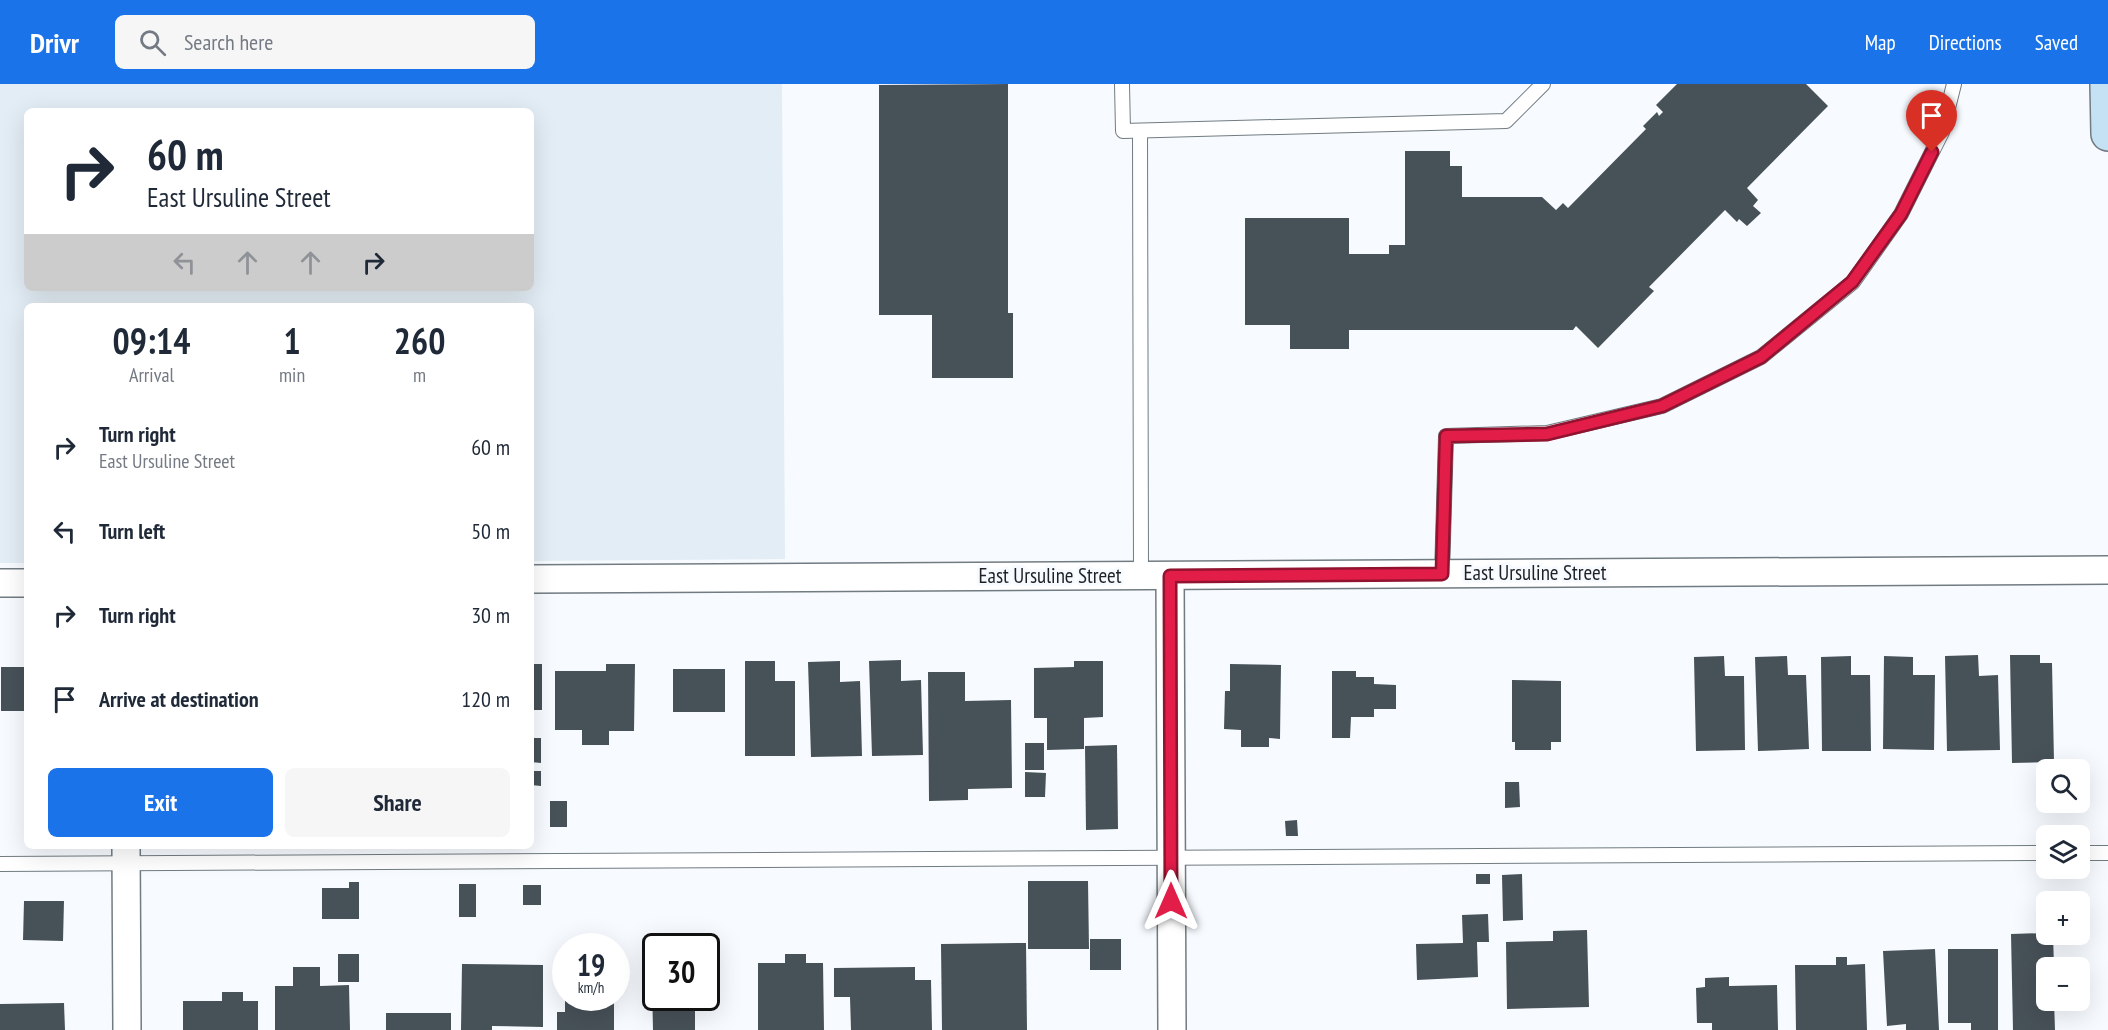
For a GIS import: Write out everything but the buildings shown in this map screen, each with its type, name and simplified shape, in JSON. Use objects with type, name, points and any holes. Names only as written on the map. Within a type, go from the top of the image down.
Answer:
[{"type":"main road","points":[[2107,84],[2108,135]]},
{"type":"street","name":"East Ursuline Street","points":[[534,579],[2108,570]]},
{"type":"street","points":[[1170,576],[1172,1030]]},
{"type":"street","points":[[0,583],[24,582]]},
{"type":"street","points":[[126,854],[127,1030]]},
{"type":"lane","points":[[1122,84],[1123,131],[1506,122],[1544,84]]},
{"type":"lane","points":[[1442,574],[1446,436],[1547,434],[1662,406],[1761,357],[1852,282],[1901,214],[1942,132],[1954,84]]},
{"type":"lane","points":[[1140,131],[1141,576]]},
{"type":"lane","points":[[0,864],[126,854],[1171,858],[2036,853]]},
{"type":"lane","points":[[2090,853],[2108,853]]},
{"type":"shaded area","points":[[0,84],[782,84],[785,559],[534,561],[534,303],[24,303],[24,563],[0,563]]},
{"type":"route","points":[[1171,901],[1170,576],[1442,574],[1446,436],[1547,434],[1662,406],[1761,357],[1852,282],[1901,214],[1932,152]]}]
